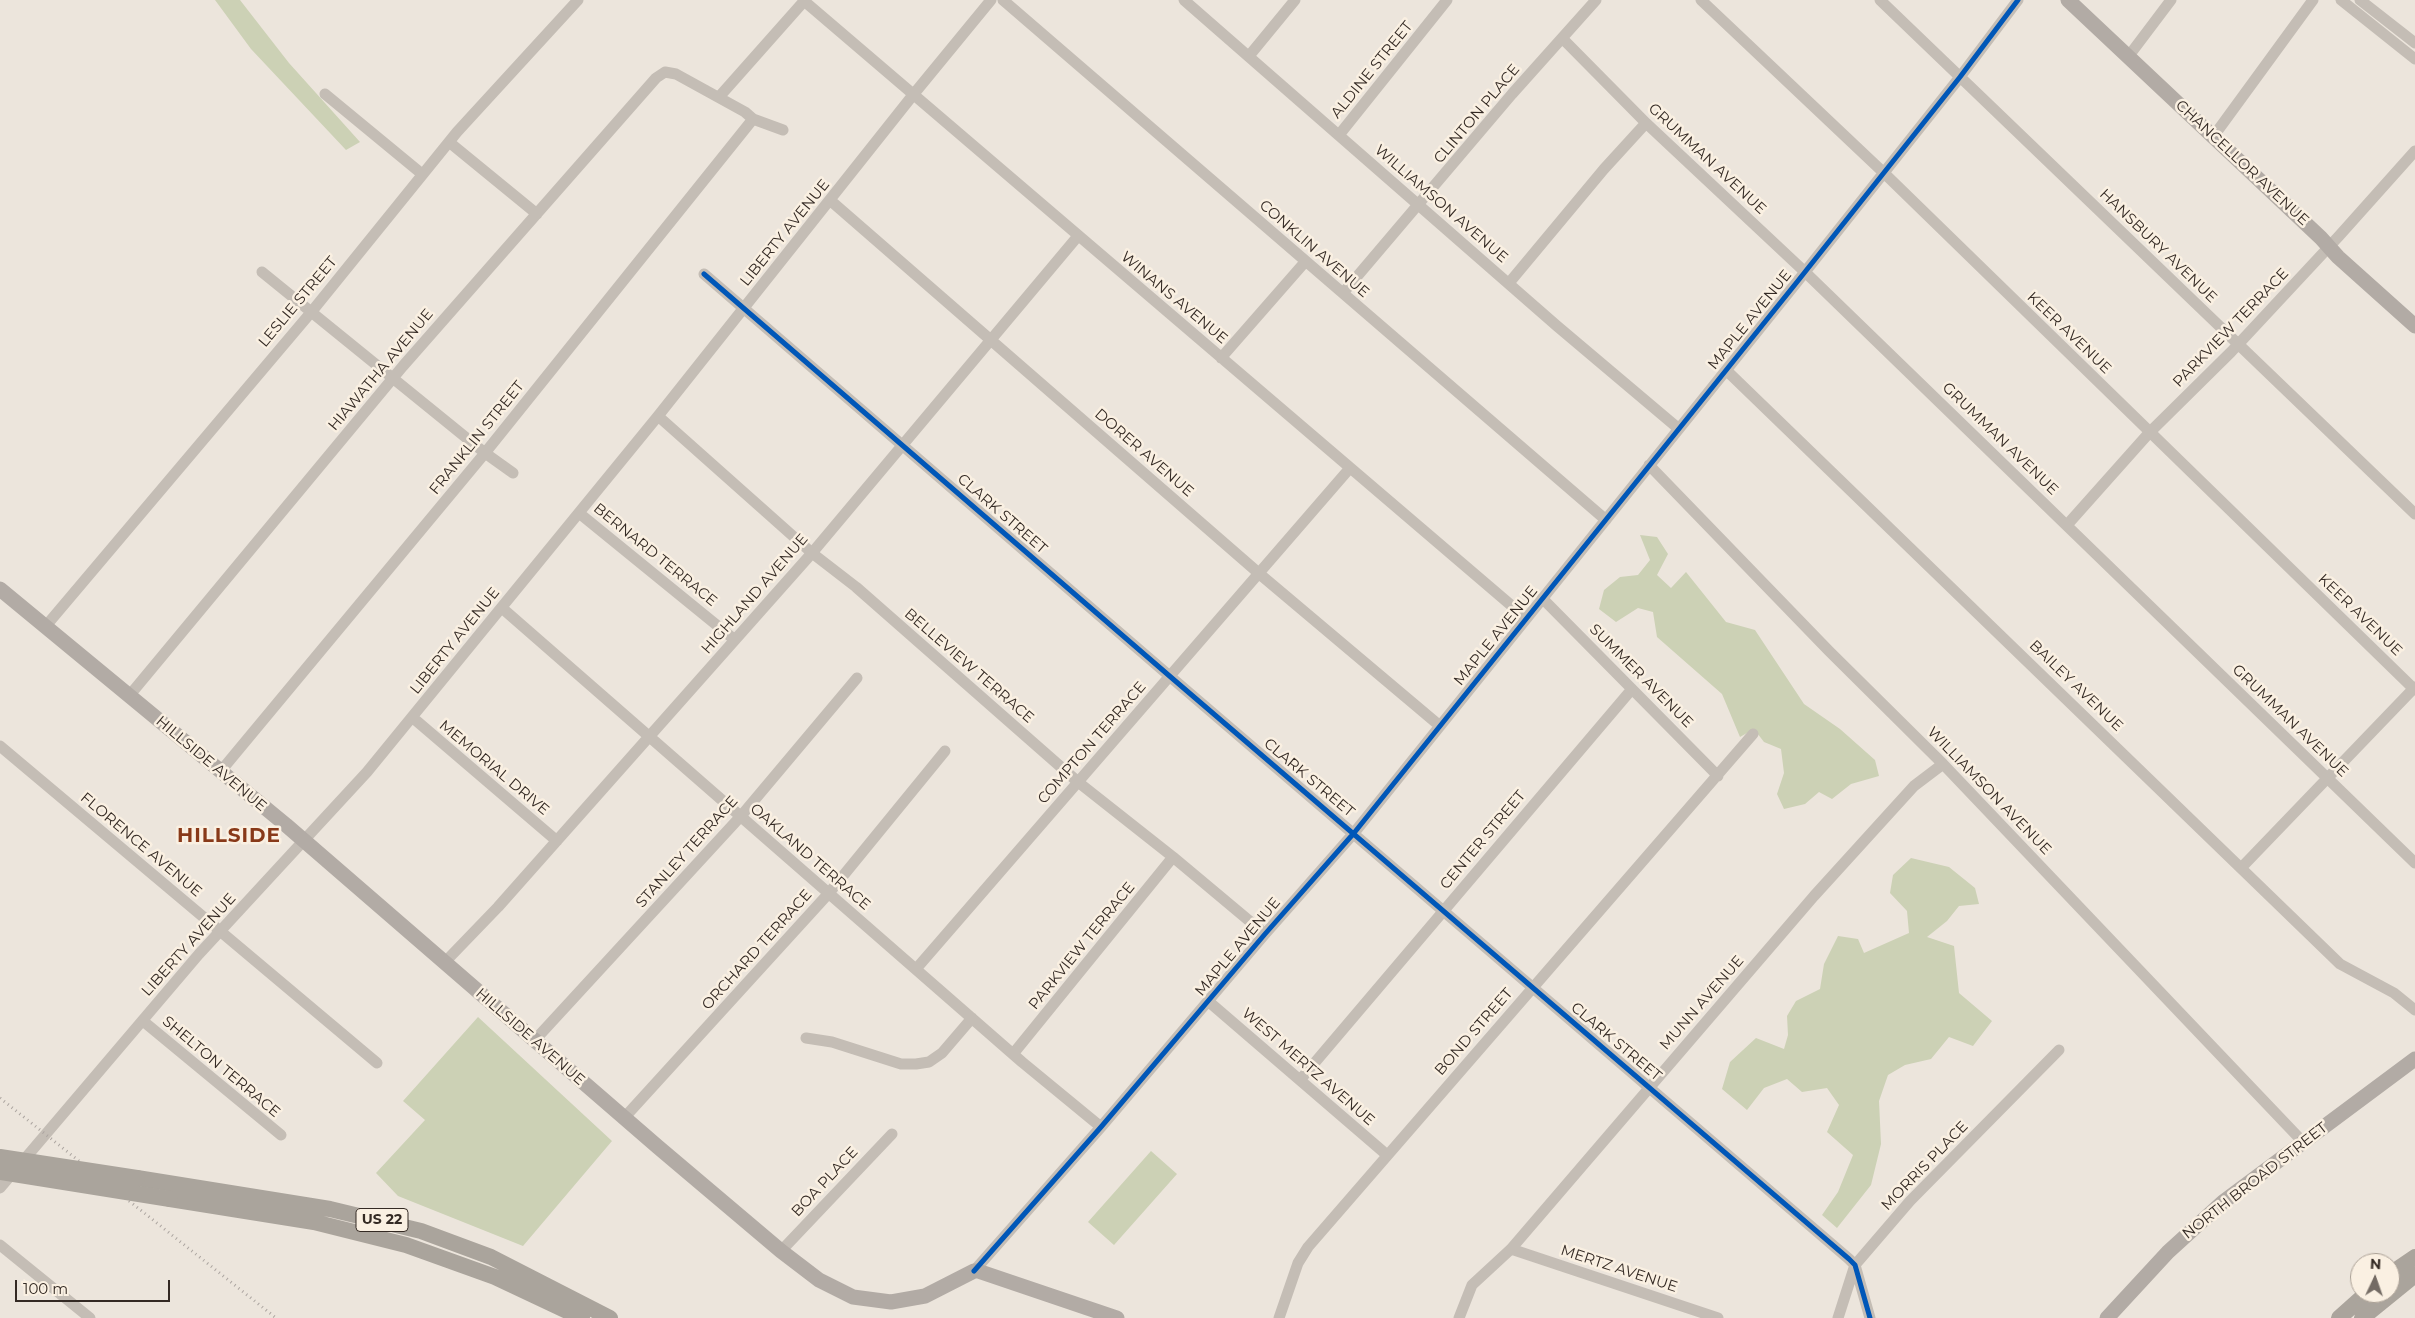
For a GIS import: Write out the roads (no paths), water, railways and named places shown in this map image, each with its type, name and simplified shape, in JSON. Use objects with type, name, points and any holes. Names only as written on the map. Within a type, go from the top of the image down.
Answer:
[{"type":"highway","name":"US 22","points":[[0,1157],[330,1209],[420,1230],[508,1264],[610,1318]]},
{"type":"highway","name":"US 22","points":[[0,1172],[314,1222],[406,1245],[486,1273],[582,1318]]},
{"type":"highway","points":[[2400,1267],[2415,1257]]},
{"type":"highway","points":[[2362,1318],[2415,1275]]},
{"type":"highway","points":[[2339,1318],[2356,1303]]},
{"type":"main road","name":"CHANCELLOR AVENUE","points":[[2068,0],[2415,326]]},
{"type":"main road","name":"HILLSIDE AVENUE","points":[[0,589],[304,842],[781,1251],[836,1290],[853,1297],[880,1302],[900,1301],[925,1296],[974,1271]]},
{"type":"main road","name":"NORTH BROAD STREET","points":[[2107,1318],[2188,1232],[2241,1188],[2415,1059]]},
{"type":"main road","points":[[974,1271],[1080,1312],[1117,1318]]},
{"type":"street","name":"LESLIE STREET","points":[[45,627],[311,312],[449,142],[578,0]]},
{"type":"street","points":[[782,130],[753,119],[745,112],[719,97],[804,0]]},
{"type":"street","name":"WINANS AVENUE","points":[[804,0],[1526,618]]},
{"type":"street","name":"LIBERTY AVENUE","points":[[0,1188],[143,1020],[221,931],[304,842],[412,717],[658,416],[831,201],[913,95],[991,0]]},
{"type":"street","name":"CONKLIN AVENUE","points":[[1003,0],[1606,520]]},
{"type":"street","name":"WILLIAMSON AVENUE","points":[[1184,0],[1679,429]]},
{"type":"street","points":[[1249,56],[1295,0]]},
{"type":"street","name":"ALDINE STREET","points":[[1339,135],[1447,0]]},
{"type":"street","name":"CLINTON PLACE","points":[[1342,294],[1596,0]]},
{"type":"street","name":"KEER AVENUE","points":[[1701,0],[1884,173],[2149,433],[2415,688]]},
{"type":"street","name":"HANSBURY AVENUE","points":[[1880,0],[2415,514]]},
{"type":"street","name":"MAPLE AVENUE","points":[[974,1271],[1101,1127],[1265,934],[1354,833],[1884,173],[2018,0]]},
{"type":"street","points":[[2128,57],[2171,0]]},
{"type":"street","points":[[2214,137],[2313,0]]},
{"type":"street","points":[[2341,0],[2415,59]]},
{"type":"street","points":[[2360,0],[2415,43]]},
{"type":"street","name":"GRUMMAN AVENUE","points":[[1562,38],[1646,123],[1805,272],[2415,863]]},
{"type":"street","name":"HIAWATHA AVENUE","points":[[129,696],[393,379],[656,78],[665,72],[676,74],[719,97]]},
{"type":"street","points":[[326,94],[422,174]]},
{"type":"street","name":"FRANKLIN STREET","points":[[220,772],[485,453],[753,119]]},
{"type":"street","points":[[1509,283],[1646,123]]},
{"type":"street","points":[[449,142],[536,214]]},
{"type":"street","name":"PARKVIEW TERRACE","points":[[2067,525],[2149,433],[2239,344],[2415,151]]},
{"type":"street","name":"DORER AVENUE","points":[[831,201],[1259,573],[1440,726]]},
{"type":"street","name":"HIGHLAND AVENUE","points":[[444,963],[498,907],[812,553],[1078,236]]},
{"type":"street","points":[[1221,358],[1305,262]]},
{"type":"street","points":[[262,272],[485,453],[513,473]]},
{"type":"street","name":"CLARK STREET","points":[[704,274],[1169,676],[1855,1264]]},
{"type":"street","name":"BAILEY AVENUE","points":[[1726,370],[2242,867],[2340,964],[2394,992],[2415,1010]]},
{"type":"street","name":"BELLEVIEW TERRACE","points":[[658,416],[812,553],[856,587],[1078,782],[1173,857],[1265,934]]},
{"type":"street","name":"WILLIAMSON AVENUE","points":[[1649,465],[1822,644],[1942,764],[2303,1142]]},
{"type":"street","name":"COMPTON TERRACE","points":[[916,969],[1350,468]]},
{"type":"street","name":"BERNARD TERRACE","points":[[579,513],[735,640]]},
{"type":"street","name":"SUMMER AVENUE","points":[[1542,598],[1718,776]]},
{"type":"street","name":"OAKLAND TERRACE","points":[[502,608],[1013,1054],[1101,1127]]},
{"type":"street","name":"STANLEY TERRACE","points":[[534,1041],[741,816],[857,678]]},
{"type":"street","points":[[2242,867],[2415,688]]},
{"type":"street","name":"CENTER STREET","points":[[1300,1080],[1632,689]]},
{"type":"street","name":"MEMORIAL DRIVE","points":[[412,717],[557,841]]},
{"type":"street","name":"BOND STREET","points":[[1279,1318],[1300,1258],[1532,987],[1753,734]]},
{"type":"street","name":"FLORENCE AVENUE","points":[[0,746],[377,1063]]},
{"type":"street","name":"ORCHARD TERRACE","points":[[624,1118],[828,893],[945,752]]},
{"type":"street","name":"MUNN AVENUE","points":[[1459,1318],[1472,1285],[1511,1249],[1649,1086],[1828,881],[1914,786],[1942,764]]},
{"type":"street","name":"PARKVIEW TERRACE","points":[[1013,1054],[1173,857]]},
{"type":"street","name":"WEST MERTZ AVENUE","points":[[1208,1001],[1387,1155]]},
{"type":"street","points":[[806,1038],[832,1042],[901,1064],[916,1064],[929,1062],[942,1053],[972,1018]]},
{"type":"street","name":"SHELTON TERRACE","points":[[143,1020],[281,1136]]},
{"type":"street","name":"MORRIS PLACE","points":[[1838,1318],[1855,1264],[1910,1201],[2059,1050]]},
{"type":"street","name":"BOA PLACE","points":[[781,1251],[892,1134]]},
{"type":"street","points":[[0,1245],[90,1318]]},
{"type":"street","name":"MERTZ AVENUE","points":[[1511,1249],[1718,1318]]},
{"type":"street","points":[[1855,1264],[1870,1318]]},
{"type":"railway","points":[[0,1098],[276,1318]]},
{"type":"district","name":"HILLSIDE","points":[[229,836]]}]
